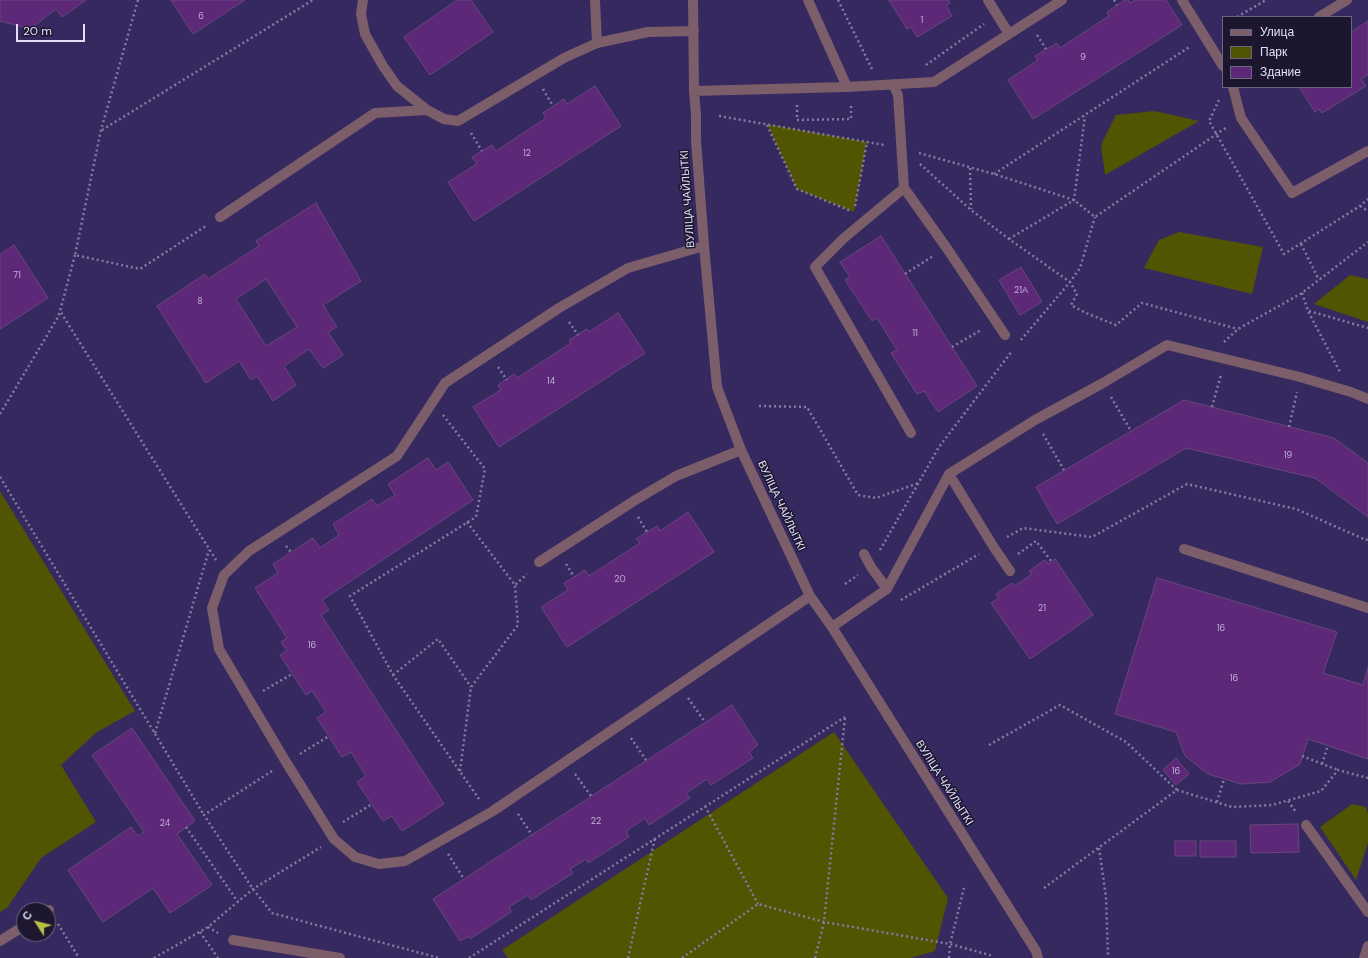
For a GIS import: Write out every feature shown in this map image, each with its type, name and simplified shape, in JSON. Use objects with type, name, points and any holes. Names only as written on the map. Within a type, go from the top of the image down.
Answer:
[{"type":"street","points":[[362,0],[361,14],[365,34],[383,66],[397,86],[427,110],[444,119],[458,121],[564,58],[597,43],[648,32],[694,31]]},
{"type":"street","points":[[595,0],[597,43]]},
{"type":"street","name":"ВУЛІЦА ЧАЙЛЫТКІ","points":[[693,0],[694,91],[704,246],[717,387],[741,450],[810,596],[832,627],[1036,951],[1038,958]]},
{"type":"street","points":[[808,0],[847,87]]},
{"type":"street","points":[[988,0],[1008,34]]},
{"type":"street","points":[[694,91],[847,87],[934,82],[1062,0]]},
{"type":"street","points":[[1182,0],[1222,64]]},
{"type":"street","points":[[1321,16],[1346,0]]},
{"type":"street","points":[[893,84],[898,95],[904,188],[1005,335]]},
{"type":"street","points":[[1233,88],[1241,118],[1292,193],[1368,151]]},
{"type":"street","points":[[220,217],[375,113],[427,110]]},
{"type":"street","points":[[904,188],[844,238],[815,267],[911,433]]},
{"type":"street","points":[[704,246],[628,268],[618,273],[559,308],[445,383],[396,456],[249,552],[224,575],[212,608],[219,649],[286,762],[332,835],[355,856],[379,864],[405,861],[509,800],[810,596]]},
{"type":"street","points":[[832,627],[887,589],[948,474],[1035,420],[1103,383],[1167,345],[1300,377],[1351,392],[1368,399]]},
{"type":"street","points":[[539,562],[637,499],[676,476],[741,450]]},
{"type":"street","points":[[948,474],[993,546],[1008,567]]},
{"type":"street","points":[[1184,549],[1368,608]]},
{"type":"street","points":[[864,554],[871,567],[887,589]]},
{"type":"street","points":[[1306,825],[1368,912]]},
{"type":"street","points":[[0,941],[16,931]]},
{"type":"street","points":[[233,940],[340,958]]},
{"type":"street","points":[[1364,958],[1368,946]]},
{"type":"path","points":[[0,414],[58,318],[75,255],[101,130],[138,0]]},
{"type":"path","points":[[101,130],[313,0]]},
{"type":"path","points":[[838,0],[875,74]]},
{"type":"path","points":[[1114,0],[1117,5]]},
{"type":"path","points":[[1239,16],[1266,0]]},
{"type":"path","points":[[923,67],[997,14]]},
{"type":"path","points":[[994,174],[1205,36]]},
{"type":"path","points":[[1074,200],[1085,115]]},
{"type":"path","points":[[719,116],[901,148],[994,174],[1074,200],[1095,217]]},
{"type":"path","points":[[462,118],[482,151]]},
{"type":"path","points":[[1020,341],[1080,268],[1095,217],[1241,118]]},
{"type":"path","points":[[767,124],[797,188],[854,212],[867,142]]},
{"type":"path","points":[[901,148],[971,210],[1070,282],[1077,294],[1071,305],[1086,313],[1116,325],[1142,303],[1238,329]]},
{"type":"path","points":[[970,168],[971,210]]},
{"type":"path","points":[[1009,239],[1074,200]]},
{"type":"path","points":[[1360,206],[1368,211]]},
{"type":"path","points":[[75,255],[140,269],[220,217]]},
{"type":"path","points":[[1209,355],[1238,329],[1302,293],[1368,242]]},
{"type":"path","points":[[1301,244],[1319,280]]},
{"type":"path","points":[[906,274],[946,248]]},
{"type":"path","points":[[1302,293],[1308,311],[1351,392]]},
{"type":"path","points":[[60,311],[224,575]]},
{"type":"path","points":[[1308,311],[1368,328]]},
{"type":"path","points":[[952,347],[995,322]]},
{"type":"path","points":[[845,584],[871,567],[939,446],[1016,346]]},
{"type":"path","points":[[1212,408],[1225,359]]},
{"type":"path","points":[[1289,427],[1300,377]]},
{"type":"path","points":[[1103,383],[1131,431]]},
{"type":"path","points":[[432,402],[485,469],[476,517],[350,596],[392,675],[489,812]]},
{"type":"path","points":[[759,406],[807,407],[858,495],[876,498],[919,483]]},
{"type":"path","points":[[1035,420],[1064,470]]},
{"type":"path","points":[[0,478],[204,815],[253,889],[272,913],[440,958]]},
{"type":"path","points":[[897,603],[1023,528],[1092,537],[1187,484],[1296,509],[1367,539]]},
{"type":"path","points":[[460,771],[471,687],[518,624],[515,585],[467,522]]},
{"type":"path","points":[[1008,567],[1036,541],[1051,562]]},
{"type":"path","points":[[154,734],[209,550]]},
{"type":"path","points":[[515,585],[539,562]]},
{"type":"path","points":[[392,675],[438,639],[471,687]]},
{"type":"path","points":[[249,700],[292,674]]},
{"type":"path","points":[[679,685],[705,722]]},
{"type":"path","points":[[989,745],[1060,705],[1126,742],[1177,790],[1232,807],[1272,805],[1321,791],[1338,770]]},
{"type":"path","points":[[469,958],[846,716],[824,922],[815,958]]},
{"type":"path","points":[[621,724],[646,760]]},
{"type":"path","points":[[204,815],[329,736]]},
{"type":"path","points":[[1322,764],[1328,746]]},
{"type":"path","points":[[1302,756],[1338,770],[1368,778]]},
{"type":"path","points":[[566,762],[591,796]]},
{"type":"path","points":[[1216,802],[1224,779]]},
{"type":"path","points":[[1044,888],[1177,790]]},
{"type":"path","points":[[509,800],[532,835]]},
{"type":"path","points":[[154,958],[208,927],[253,889],[332,835],[372,804]]},
{"type":"path","points":[[705,806],[758,904],[824,922],[950,944],[993,956]]},
{"type":"path","points":[[186,827],[238,902]]},
{"type":"path","points":[[628,958],[655,838]]},
{"type":"path","points":[[440,841],[464,879]]},
{"type":"path","points":[[1099,848],[1106,897],[1108,956]]},
{"type":"path","points":[[949,958],[950,944],[964,888]]},
{"type":"path","points":[[682,958],[758,904]]},
{"type":"path","points":[[56,921],[79,958]]},
{"type":"path","points":[[200,932],[218,958]]},
{"type":"green space","points":[[1155,111],[1199,121],[1105,175],[1101,145],[1116,115]]},
{"type":"green space","points":[[767,124],[867,142],[854,212],[797,189]]},
{"type":"green space","points":[[1179,232],[1263,247],[1252,294],[1144,268],[1159,240]]},
{"type":"green space","points":[[1350,275],[1368,279],[1368,322],[1314,304]]},
{"type":"green space","points":[[0,491],[135,711],[97,732],[61,765],[96,822],[41,858],[7,908],[0,912]]},
{"type":"green space","points":[[834,732],[948,898],[935,951],[911,958],[508,958],[502,950]]},
{"type":"green space","points":[[1352,804],[1366,807],[1368,814],[1368,843],[1356,880],[1320,827]]},
{"type":"building","points":[[0,0],[86,0],[62,17],[56,9],[30,29],[0,21]]},
{"type":"building","points":[[171,0],[245,0],[193,34]]},
{"type":"building","points":[[457,0],[471,0],[493,32],[430,75],[404,37]]},
{"type":"building","points":[[889,0],[948,0],[950,3],[946,5],[952,16],[917,37],[911,27],[907,29]]},
{"type":"building","points":[[1125,0],[1128,0],[1130,3],[1135,0],[1166,0],[1182,25],[1033,119],[1008,80],[1038,60],[1035,56],[1057,43],[1060,48],[1109,16],[1107,12]]},
{"type":"building","points":[[1368,21],[1368,75],[1361,79],[1366,86],[1322,113],[1319,109],[1315,112],[1300,88],[1352,88],[1352,31]]},
{"type":"building","points":[[595,86],[621,126],[474,221],[448,182],[477,164],[472,157],[492,145],[496,151],[546,118],[543,113],[564,99],[567,104]]},
{"type":"building","points":[[316,203],[361,281],[323,305],[337,327],[328,332],[343,355],[323,368],[309,349],[284,366],[296,385],[273,401],[257,376],[251,380],[239,361],[206,383],[157,306],[205,274],[208,279],[259,246],[256,241]],"holes":[[[266,279],[297,327],[266,346],[236,299]]]},
{"type":"building","points":[[881,236],[977,386],[938,412],[924,391],[917,394],[891,353],[897,350],[877,318],[872,321],[845,280],[850,277],[840,262]]},
{"type":"building","points":[[14,245],[48,298],[0,329],[0,254]]},
{"type":"building","points":[[1021,267],[1042,302],[1020,315],[999,280]]},
{"type":"building","points":[[618,313],[645,353],[499,447],[473,407],[501,390],[498,385],[514,374],[517,378],[571,343],[569,340],[587,329],[589,332]]},
{"type":"building","points":[[1184,400],[1334,438],[1368,463],[1368,517],[1315,478],[1186,448],[1057,524],[1036,487]]},
{"type":"building","points":[[428,458],[436,470],[448,462],[473,500],[322,600],[329,610],[321,615],[444,804],[402,831],[392,816],[383,821],[357,782],[366,776],[351,752],[342,757],[317,718],[326,712],[312,691],[306,695],[280,655],[287,650],[281,642],[287,638],[255,588],[278,573],[273,564],[313,538],[320,548],[339,535],[333,524],[372,499],[377,506],[395,495],[388,484]]},
{"type":"building","points":[[688,512],[714,552],[567,647],[541,607],[568,590],[564,583],[585,570],[589,576],[640,543],[636,539],[657,526],[660,531]]},
{"type":"building","points":[[1055,559],[1093,615],[1030,659],[991,603],[999,598],[996,594],[1012,583],[1014,586],[1022,581],[1032,574],[1029,571],[1045,560],[1048,564]]},
{"type":"building","points":[[1157,578],[1337,632],[1323,673],[1363,685],[1368,667],[1368,759],[1308,739],[1300,764],[1270,782],[1241,784],[1208,774],[1185,756],[1176,732],[1115,714]]},
{"type":"building","points":[[732,705],[758,745],[749,752],[753,758],[711,785],[707,779],[686,793],[690,798],[649,825],[645,818],[626,831],[629,837],[588,863],[586,859],[570,869],[573,873],[531,900],[528,895],[509,907],[511,912],[470,939],[469,936],[460,941],[433,899]]},
{"type":"building","points":[[132,728],[195,821],[177,834],[212,885],[170,913],[153,888],[103,922],[68,870],[131,827],[138,836],[144,832],[92,755]]},
{"type":"building","points":[[1176,758],[1189,774],[1176,785],[1163,770]]},
{"type":"building","points":[[1298,824],[1299,852],[1251,853],[1250,825]]},
{"type":"building","points":[[1175,841],[1196,841],[1196,856],[1175,856]]},
{"type":"building","points":[[1200,841],[1236,841],[1236,857],[1200,857]]}]
